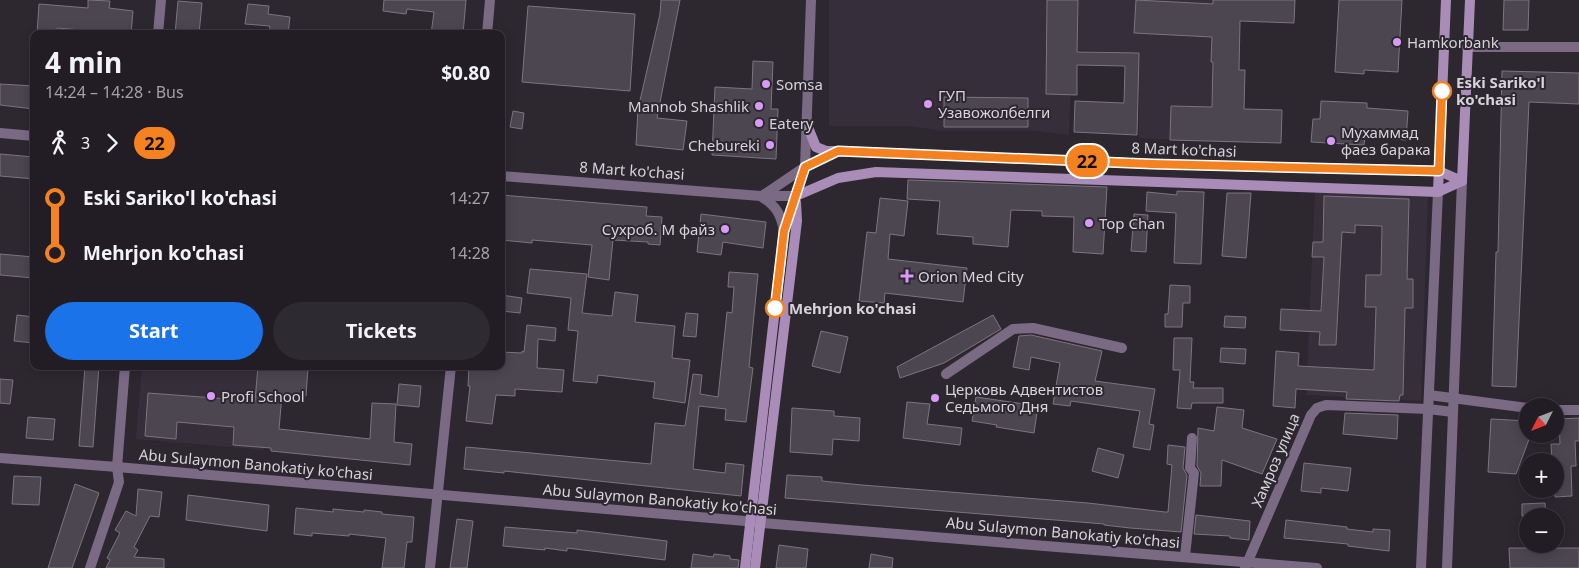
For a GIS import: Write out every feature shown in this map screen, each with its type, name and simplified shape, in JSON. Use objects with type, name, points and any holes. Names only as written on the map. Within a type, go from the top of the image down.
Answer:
[{"type":"main road","points":[[1438,192],[1446,0]]},
{"type":"main road","points":[[1439,171],[1462,181],[1470,0]]},
{"type":"main road","points":[[807,125],[816,147],[826,151],[838,151]]},
{"type":"main road","name":"8 Mart ko'chasi","points":[[805,167],[838,151],[1152,164],[1439,171]]},
{"type":"main road","points":[[755,568],[755,522],[784,231],[805,167]]},
{"type":"main road","name":"8 Mart ko'chasi","points":[[796,196],[838,178],[876,172],[1438,192],[1462,181]]},
{"type":"main road","points":[[745,568],[755,522],[797,221],[796,196]]},
{"type":"street","points":[[158,30],[161,0]]},
{"type":"street","points":[[487,30],[490,0]]},
{"type":"street","points":[[805,167],[811,0]]},
{"type":"street","points":[[1467,47],[1579,47]]},
{"type":"street","points":[[0,133],[30,136]]},
{"type":"street","name":"8 Mart ko'chasi","points":[[762,196],[805,167]]},
{"type":"street","name":"8 Mart ko'chasi","points":[[505,176],[762,196],[796,196]]},
{"type":"street","points":[[1447,568],[1462,181]]},
{"type":"street","points":[[1421,568],[1438,192]]},
{"type":"street","points":[[762,196],[772,202],[778,211],[784,231]]},
{"type":"street","points":[[946,374],[1013,329],[1033,328],[1122,348]]},
{"type":"street","points":[[90,568],[119,482],[117,467],[124,370]]},
{"type":"street","points":[[430,568],[451,370]]},
{"type":"street","points":[[1429,395],[1519,407]]},
{"type":"street","name":"Хамроз улица","points":[[1247,565],[1311,415],[1317,408],[1326,405],[1428,409],[1452,412]]},
{"type":"street","points":[[1564,410],[1579,410]]},
{"type":"street","points":[[1185,556],[1193,491],[1194,473],[1190,468],[1192,438]]},
{"type":"street","name":"Abu Sulaymon Banokatiy ko'chasi","points":[[0,458],[755,522],[1185,556],[1247,565],[1316,568]]},
{"type":"shaded area","points":[[829,0],[1213,0],[1212,107],[1171,106],[1170,140],[1139,138],[1139,53],[1072,50],[1069,135],[1028,130],[941,130],[905,126],[829,126]]},
{"type":"shaded area","points":[[1315,192],[1428,197],[1421,401],[1306,395]]},
{"type":"shaded area","name":"Profi School","points":[[142,370],[285,370],[280,427],[266,426],[264,450],[136,439]]},
{"type":"building","points":[[88,0],[110,1],[109,8],[133,11],[131,30],[57,28],[57,30],[37,30],[39,4],[88,8]]},
{"type":"building","points":[[384,0],[466,0],[463,30],[432,30],[434,12],[407,9],[406,14],[383,11]]},
{"type":"building","points":[[661,0],[680,0],[657,118],[687,121],[683,150],[636,145],[638,109],[660,14]]},
{"type":"building","points":[[1047,0],[1078,0],[1077,52],[1139,53],[1137,135],[1074,132],[1075,101],[1124,103],[1125,66],[1077,65],[1077,95],[1046,94]]},
{"type":"building","points":[[1136,0],[1213,4],[1213,0],[1295,0],[1294,23],[1240,21],[1239,70],[1245,70],[1244,109],[1282,110],[1281,143],[1170,140],[1171,106],[1212,107],[1212,37],[1134,33]]},
{"type":"building","points":[[1339,0],[1402,0],[1398,72],[1364,70],[1364,74],[1335,72]]},
{"type":"building","points":[[1504,0],[1529,0],[1528,30],[1503,30]]},
{"type":"building","points":[[178,1],[202,3],[199,30],[175,30]]},
{"type":"building","points":[[248,4],[269,6],[268,14],[290,17],[288,30],[270,30],[270,26],[245,24]]},
{"type":"building","points":[[528,6],[635,14],[630,91],[522,82]]},
{"type":"building","points":[[753,61],[773,62],[771,109],[778,109],[776,159],[712,155],[715,87],[752,89]]},
{"type":"building","points":[[1502,71],[1579,73],[1579,104],[1529,102],[1516,387],[1492,386],[1496,252],[1498,252]]},
{"type":"building","points":[[0,84],[30,86],[30,109],[0,105]]},
{"type":"building","points":[[944,97],[1028,98],[1028,127],[944,127]]},
{"type":"building","points":[[1321,101],[1367,103],[1367,108],[1408,111],[1406,140],[1365,137],[1364,145],[1311,142],[1313,119],[1320,119]]},
{"type":"building","points":[[513,111],[524,113],[522,129],[510,127]]},
{"type":"building","points":[[0,154],[30,157],[30,179],[0,176]]},
{"type":"building","points":[[908,180],[1107,187],[1103,254],[1073,252],[1074,217],[1042,216],[1042,211],[1011,210],[1008,247],[973,244],[973,237],[937,234],[940,201],[907,199]]},
{"type":"building","points":[[1177,191],[1204,192],[1201,264],[1174,263],[1176,213],[1146,211],[1147,192],[1177,195]]},
{"type":"building","points":[[1227,193],[1251,193],[1246,258],[1222,256]]},
{"type":"building","points":[[505,195],[647,207],[646,216],[662,217],[660,245],[648,244],[648,242],[613,240],[609,280],[588,277],[592,245],[532,240],[532,243],[505,240]]},
{"type":"building","points":[[1324,196],[1409,199],[1407,279],[1413,279],[1413,308],[1405,308],[1403,395],[1400,395],[1399,401],[1346,399],[1347,392],[1296,389],[1295,408],[1273,406],[1276,351],[1299,353],[1298,366],[1374,370],[1376,307],[1365,307],[1366,275],[1381,275],[1382,226],[1355,225],[1355,233],[1342,232],[1336,345],[1319,345],[1320,332],[1280,330],[1281,309],[1321,311],[1324,257],[1312,257],[1313,242],[1323,242]]},
{"type":"building","points":[[880,198],[908,201],[904,236],[890,234],[888,259],[967,268],[963,302],[885,293],[884,303],[859,301],[867,232],[876,233]]},
{"type":"building","points":[[701,214],[766,222],[763,248],[723,242],[721,255],[697,252]]},
{"type":"building","points":[[1134,214],[1148,215],[1146,252],[1131,251]]},
{"type":"building","points":[[0,254],[30,257],[30,278],[0,275]]},
{"type":"building","points":[[530,269],[587,274],[582,313],[612,316],[615,292],[638,295],[635,322],[675,326],[672,358],[690,360],[685,403],[653,398],[655,382],[598,375],[597,383],[573,381],[578,331],[568,330],[571,298],[527,293]]},
{"type":"building","points":[[729,272],[758,274],[749,367],[753,368],[746,422],[725,420],[726,409],[699,406],[693,469],[725,473],[726,463],[744,465],[741,496],[504,471],[504,473],[464,469],[466,447],[651,464],[655,423],[685,426],[693,374],[702,375],[700,394],[718,397],[727,312],[732,313],[734,287],[728,287]]},
{"type":"building","points":[[1170,285],[1190,286],[1190,303],[1183,303],[1182,327],[1165,327],[1165,314],[1168,314]]},
{"type":"building","points":[[505,296],[522,298],[520,313],[505,311]]},
{"type":"building","points":[[686,313],[698,314],[696,337],[683,336]]},
{"type":"building","points":[[17,315],[30,317],[30,343],[14,341]]},
{"type":"building","points":[[993,315],[1001,329],[944,363],[900,378],[897,367]]},
{"type":"building","points":[[1225,316],[1246,317],[1245,328],[1224,327]]},
{"type":"building","points":[[527,325],[556,328],[555,341],[538,339],[537,368],[564,370],[562,392],[515,389],[515,396],[496,395],[492,424],[466,421],[470,386],[468,386],[469,370],[505,370],[505,352],[524,352]]},
{"type":"building","points":[[821,331],[848,337],[840,373],[812,366]]},
{"type":"building","points":[[1031,335],[1102,351],[1095,381],[1155,389],[1149,424],[1154,425],[1150,450],[1133,447],[1140,411],[1071,401],[1070,406],[1053,404],[1060,363],[1031,357],[1029,370],[1013,367],[1019,336]]},
{"type":"building","points":[[1174,338],[1192,338],[1190,382],[1194,382],[1193,388],[1223,388],[1223,403],[1192,403],[1191,409],[1177,408],[1180,370],[1173,370]]},
{"type":"building","points":[[1221,348],[1246,349],[1245,364],[1220,362]]},
{"type":"building","points":[[85,370],[99,370],[93,447],[79,446]]},
{"type":"building","points":[[258,370],[308,370],[306,396],[282,394],[279,429],[370,439],[372,403],[396,404],[394,442],[412,444],[410,465],[271,451],[271,448],[233,445],[234,427],[177,422],[176,439],[145,436],[148,393],[255,401]]},
{"type":"building","points":[[0,379],[13,380],[10,404],[0,403]]},
{"type":"building","points":[[399,384],[421,386],[419,407],[397,405]]},
{"type":"building","points":[[976,397],[1038,406],[1034,433],[972,421]]},
{"type":"building","points":[[907,402],[930,404],[927,424],[962,428],[960,445],[903,438]]},
{"type":"building","points":[[1217,407],[1244,410],[1242,428],[1277,439],[1262,474],[1222,460],[1221,486],[1200,486],[1201,473],[1197,466],[1198,428],[1214,431]]},
{"type":"building","points":[[792,408],[834,411],[834,416],[860,418],[859,441],[833,439],[832,455],[790,452]]},
{"type":"building","points":[[1345,413],[1398,415],[1397,439],[1343,434]]},
{"type":"building","points":[[28,417],[55,419],[53,440],[26,438]]},
{"type":"building","points":[[1579,418],[1579,441],[1575,441],[1576,466],[1571,466],[1572,496],[1564,496],[1564,453],[1552,453],[1551,444],[1564,443],[1564,419]]},
{"type":"building","points":[[1491,419],[1519,421],[1519,443],[1528,443],[1524,453],[1519,453],[1519,466],[1516,474],[1488,472]]},
{"type":"building","points":[[1168,445],[1185,447],[1183,468],[1187,475],[1181,532],[785,498],[787,475],[822,477],[822,481],[862,485],[1088,503],[1168,512],[1172,465],[1167,464]]},
{"type":"building","points":[[1098,448],[1124,455],[1118,478],[1092,471]]},
{"type":"building","points":[[1304,463],[1351,468],[1348,491],[1321,488],[1321,493],[1301,491]]},
{"type":"building","points":[[14,476],[41,477],[39,505],[12,504]]},
{"type":"building","points":[[75,484],[99,493],[72,568],[48,568]]},
{"type":"building","points":[[138,489],[162,492],[159,517],[150,516],[134,547],[138,550],[134,557],[164,559],[164,568],[106,568],[110,560],[107,558],[120,533],[115,530],[126,511],[136,516]]},
{"type":"building","points":[[188,495],[269,505],[267,531],[186,520]]},
{"type":"building","points":[[1545,503],[1545,508],[1522,508],[1522,504]]},
{"type":"building","points":[[296,508],[333,512],[333,509],[364,512],[364,510],[414,517],[412,542],[407,542],[404,568],[382,568],[386,538],[349,534],[349,536],[312,533],[312,536],[294,534]]},
{"type":"building","points":[[1196,515],[1250,521],[1249,540],[1230,538],[1230,536],[1194,534]]},
{"type":"building","points":[[457,519],[473,521],[467,568],[450,568]]},
{"type":"building","points":[[1286,520],[1373,532],[1373,529],[1390,530],[1389,551],[1348,546],[1348,544],[1284,538]]},
{"type":"building","points":[[505,527],[577,533],[577,530],[667,541],[665,560],[567,548],[567,551],[503,546]]},
{"type":"building","points":[[779,545],[808,549],[806,568],[776,568]]},
{"type":"building","points":[[1509,548],[1519,548],[1519,553],[1564,553],[1564,548],[1579,548],[1579,568],[1510,568]]},
{"type":"building","points":[[693,554],[713,557],[714,554],[730,556],[730,559],[739,560],[738,568],[691,568]]},
{"type":"building","points":[[871,554],[893,558],[892,568],[869,568]]},
{"type":"bus line","name":"22","points":[[775,308],[784,231],[805,167],[838,151],[1152,164],[1439,171],[1442,91]]},
{"type":"place","name":"Hamkorbank","points":[[1397,42]]},
{"type":"place","name":"Somsa","points":[[766,84]]},
{"type":"place","name":"Eski Sariko'l ko'chasi","points":[[1442,91]]},
{"type":"place","name":"ГУП Узавожолбелги","points":[[928,104]]},
{"type":"place","name":"Mannob Shashlik","points":[[759,106]]},
{"type":"place","name":"Eatery","points":[[759,123]]},
{"type":"place","name":"Мухаммад фаез барака","points":[[1331,141]]},
{"type":"place","name":"Chebureki","points":[[770,145]]},
{"type":"place","name":"Top Chan","points":[[1089,223]]},
{"type":"place","name":"Сухроб. М файз","points":[[725,229]]},
{"type":"place","name":"Orion Med City","points":[[907,276]]},
{"type":"place","name":"Mehrjon ko'chasi","points":[[775,308]]},
{"type":"place","name":"Profi School","points":[[211,396]]},
{"type":"place","name":"Церковь Адвентистов Седьмого Дня","points":[[935,398]]}]
